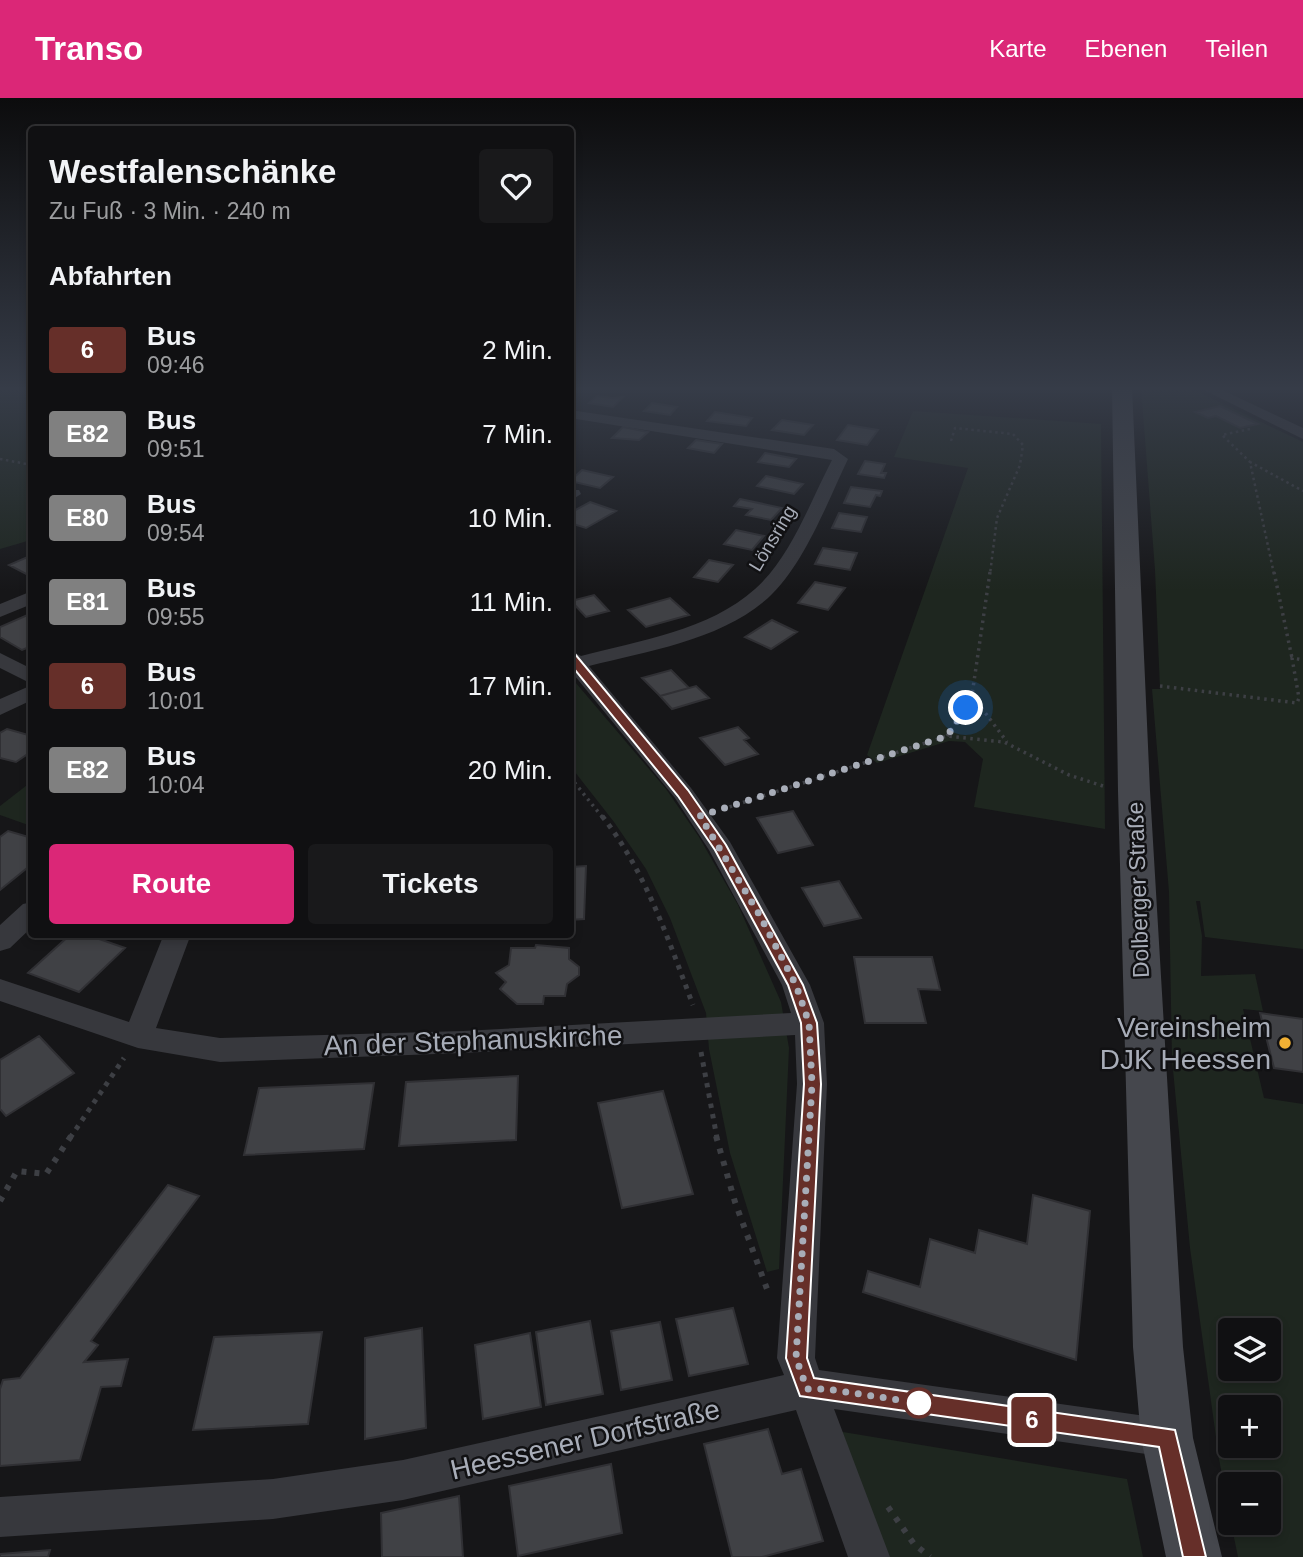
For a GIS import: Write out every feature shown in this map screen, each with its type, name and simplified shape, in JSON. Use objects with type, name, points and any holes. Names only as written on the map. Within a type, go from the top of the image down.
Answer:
[{"type":"main road","name":"Dolberger Straße","points":[[1124,455],[1134,790],[1151,1236],[1158,1347],[1167,1438],[1194,1557]]},
{"type":"street","name":"Lönsring","points":[[574,660],[688,632],[714,622],[761,595],[784,564],[840,459],[835,455]]},
{"type":"street","points":[[0,611],[28,599]]},
{"type":"street","points":[[0,659],[28,676]]},
{"type":"street","points":[[574,660],[700,816],[759,914],[796,985],[809,1023],[812,1084],[796,1358],[869,1557]]},
{"type":"street","points":[[0,708],[28,693]]},
{"type":"street","points":[[0,941],[28,915]]},
{"type":"street","points":[[138,1037],[176,938]]},
{"type":"street","name":"An der Stephanuskirche","points":[[0,990],[138,1037],[220,1050],[699,1031],[809,1023]]},
{"type":"street","name":"Heessener Dorfstraße","points":[[0,1517],[272,1499],[402,1480],[807,1389],[826,1389],[1167,1438]]},
{"type":"path","points":[[947,736],[972,695],[972,676],[984,626],[997,518],[1002,501],[1021,467],[1022,455]]},
{"type":"path","points":[[1243,455],[1250,462],[1303,491]]},
{"type":"path","points":[[0,459],[28,464]]},
{"type":"path","points":[[1131,681],[1297,703],[1299,698],[1292,659],[1250,462]]},
{"type":"path","points":[[1292,659],[1303,660]]},
{"type":"path","points":[[972,695],[1008,744]]},
{"type":"path","points":[[700,816],[947,736],[984,738],[1008,744],[1081,781],[1134,790]]},
{"type":"path","points":[[574,782],[601,814],[638,873],[697,1014],[704,1075],[735,1206],[773,1303]]},
{"type":"path","points":[[0,1201],[18,1171],[46,1174],[138,1037]]},
{"type":"shaded area","points":[[0,455],[28,455],[28,541],[0,549]]},
{"type":"shaded area","points":[[1101,455],[1105,829],[974,807],[983,759],[965,742],[949,741],[877,763],[867,755],[968,468],[894,457]]},
{"type":"shaded area","points":[[1146,455],[1303,455],[1303,949],[1205,937],[1200,901],[1196,901],[1202,936],[1201,976],[1255,974],[1263,1011],[1243,1009],[1264,1098],[1303,1104],[1303,1557],[1238,1557],[1233,1535],[1281,1535],[1281,1472],[1221,1472],[1219,1459],[1281,1458],[1281,1395],[1218,1395],[1218,1452],[1190,1248],[1172,1059],[1169,892],[1152,689],[1160,689]]},
{"type":"shaded area","points":[[574,681],[666,789],[699,837],[738,905],[781,1002],[789,1048],[779,1269],[767,1272],[730,1153],[709,1049],[706,1013],[670,918],[646,869],[574,771]]},
{"type":"shaded area","points":[[28,784],[28,825],[0,815],[0,806]]},
{"type":"shaded area","points":[[837,1431],[1127,1479],[1143,1557],[884,1557]]},
{"type":"building","points":[[763,455],[796,459],[789,467],[758,462]]},
{"type":"building","points":[[865,461],[885,464],[881,473],[886,473],[884,478],[858,474]]},
{"type":"building","points":[[582,470],[613,477],[600,488],[574,482],[574,477]]},
{"type":"building","points":[[766,476],[803,484],[794,494],[757,486]]},
{"type":"building","points":[[851,487],[882,491],[880,496],[876,495],[870,507],[844,503]]},
{"type":"building","points":[[740,499],[782,508],[771,520],[746,515],[752,509],[734,506]]},
{"type":"building","points":[[590,502],[616,511],[586,528],[574,524],[574,511]]},
{"type":"building","points":[[839,513],[867,517],[861,532],[832,528]]},
{"type":"building","points":[[736,530],[764,536],[752,550],[724,544]]},
{"type":"building","points":[[823,548],[857,553],[850,570],[815,564]]},
{"type":"building","points":[[28,557],[28,575],[9,565]]},
{"type":"building","points":[[709,560],[733,565],[718,582],[694,577]]},
{"type":"building","points":[[815,582],[845,588],[828,610],[798,603]]},
{"type":"building","points":[[594,595],[609,611],[586,617],[574,604],[574,600]]},
{"type":"building","points":[[670,598],[689,615],[646,627],[628,610]]},
{"type":"building","points":[[28,615],[28,648],[22,650],[0,637],[0,627]]},
{"type":"building","points":[[772,620],[797,632],[771,649],[745,637]]},
{"type":"building","points":[[671,670],[689,688],[660,696],[642,678]]},
{"type":"building","points":[[696,686],[709,698],[672,709],[660,696]]},
{"type":"building","points":[[738,727],[749,738],[744,740],[758,754],[725,765],[700,738]]},
{"type":"building","points":[[7,729],[28,735],[28,754],[16,762],[0,758],[0,733]]},
{"type":"building","points":[[793,811],[813,845],[778,853],[757,818]]},
{"type":"building","points":[[8,831],[28,837],[28,867],[0,890],[0,837]]},
{"type":"building","points":[[586,866],[584,919],[574,920],[574,867]]},
{"type":"building","points":[[839,881],[861,918],[824,926],[802,888]]},
{"type":"building","points":[[67,938],[96,938],[125,948],[79,992],[28,973]]},
{"type":"building","points":[[536,945],[569,948],[569,959],[579,967],[579,975],[567,984],[565,996],[544,996],[543,1004],[517,1004],[500,989],[506,982],[496,973],[509,965],[511,948],[535,948]]},
{"type":"building","points":[[854,957],[932,957],[940,990],[918,989],[926,1023],[865,1023]]},
{"type":"building","name":"Vereinsheim DJK Heessen","points":[[1260,1013],[1303,1019],[1303,1072],[1274,1068]]},
{"type":"building","points":[[39,1036],[74,1073],[6,1116],[0,1109],[0,1060]]},
{"type":"building","points":[[518,1076],[516,1140],[399,1146],[406,1082]]},
{"type":"building","points":[[374,1083],[364,1149],[244,1155],[259,1088]]},
{"type":"building","points":[[663,1091],[693,1194],[622,1208],[598,1103]]},
{"type":"building","points":[[168,1185],[199,1196],[91,1341],[98,1345],[84,1362],[128,1359],[121,1386],[101,1387],[80,1460],[0,1466],[0,1389],[3,1380],[20,1378]]},
{"type":"building","points":[[1033,1195],[1090,1211],[1076,1360],[863,1292],[868,1271],[920,1287],[930,1239],[975,1253],[979,1230],[1027,1244]]},
{"type":"building","points":[[733,1308],[748,1364],[689,1376],[676,1319]]},
{"type":"building","points":[[590,1321],[603,1394],[546,1405],[536,1332]]},
{"type":"building","points":[[660,1322],[672,1380],[621,1390],[611,1331]]},
{"type":"building","points":[[422,1328],[426,1428],[365,1439],[365,1338]]},
{"type":"building","points":[[322,1332],[308,1424],[193,1430],[214,1337]]},
{"type":"building","points":[[530,1333],[541,1407],[483,1419],[475,1345]]},
{"type":"building","points":[[768,1429],[782,1474],[801,1469],[823,1541],[762,1557],[732,1557],[704,1444]]},
{"type":"building","points":[[611,1464],[622,1533],[518,1556],[509,1486]]},
{"type":"building","points":[[459,1496],[463,1557],[382,1557],[381,1513]]},
{"type":"building","points":[[50,1550],[48,1557],[0,1557],[0,1554]]},
{"type":"bus line","name":"6","points":[[574,660],[683,793],[721,848],[796,985],[809,1023],[812,1084],[796,1358],[807,1389],[826,1389],[1167,1438],[1194,1557]]},
{"type":"place","name":"Vereinsheim DJK Heessen","points":[[1285,1043]]},
{"type":"route","points":[[919,1403],[926,1404],[826,1389],[807,1389],[796,1358],[812,1084],[809,1023],[796,985],[759,914],[700,816],[947,736],[966,708]]}]
